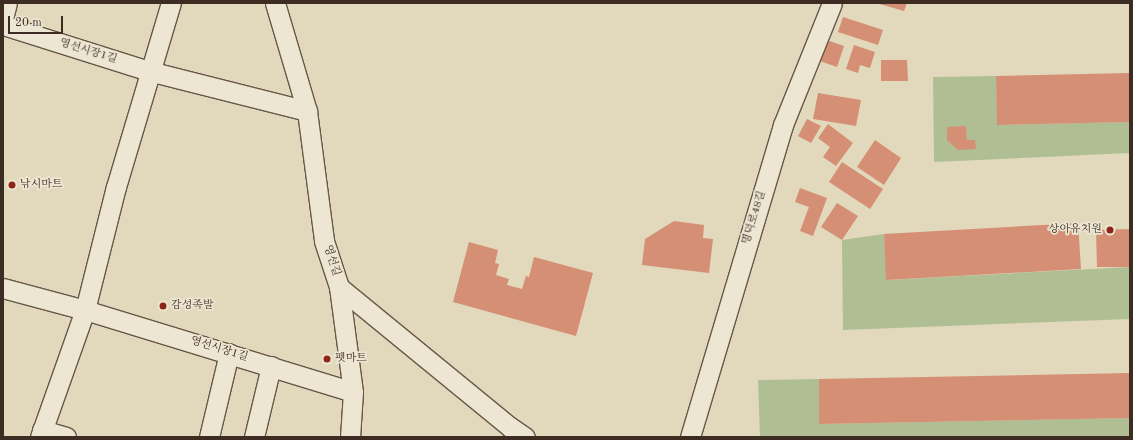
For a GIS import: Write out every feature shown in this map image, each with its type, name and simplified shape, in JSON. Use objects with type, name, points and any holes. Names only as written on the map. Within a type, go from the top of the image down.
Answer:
[{"type":"main road","points":[[3,15],[6,3]]},
{"type":"street","points":[[66,437],[41,433],[85,310],[116,187],[149,71],[171,3]]},
{"type":"street","name":"영선길","points":[[275,3],[307,111],[324,241],[339,286],[510,427],[525,437]]},
{"type":"street","name":"명덕로48길","points":[[690,437],[783,125],[832,3]]},
{"type":"street","name":"영선시장1길","points":[[3,26],[149,71],[307,111]]},
{"type":"street","points":[[339,286],[353,392],[350,437]]},
{"type":"street","name":"영선시장1길","points":[[3,288],[85,310],[353,392]]},
{"type":"street","points":[[208,437],[229,353]]},
{"type":"street","points":[[254,437],[271,366]]},
{"type":"green space","points":[[996,76],[998,125],[1130,122],[1130,153],[934,162],[933,77]]},
{"type":"green space","points":[[884,234],[887,280],[1130,267],[1130,319],[843,330],[842,240]]},
{"type":"green space","points":[[819,379],[820,424],[1130,418],[1130,437],[760,437],[758,380]]},
{"type":"building","points":[[876,3],[907,3],[904,11]]},
{"type":"building","points":[[843,17],[883,30],[878,45],[838,32]]},
{"type":"building","points":[[821,38],[844,46],[837,67],[814,59]]},
{"type":"building","points":[[854,45],[875,52],[870,68],[860,65],[858,73],[846,69]]},
{"type":"building","points":[[881,60],[907,60],[908,81],[881,81]]},
{"type":"building","points":[[1130,73],[1130,122],[997,125],[996,76]]},
{"type":"building","points":[[818,93],[861,100],[856,126],[813,119]]},
{"type":"building","points":[[807,119],[821,126],[811,143],[798,136]]},
{"type":"building","points":[[828,124],[853,143],[836,166],[823,157],[830,147],[818,138]]},
{"type":"building","points":[[966,126],[967,140],[975,140],[976,149],[958,150],[947,140],[947,127]]},
{"type":"building","points":[[875,140],[901,158],[884,185],[857,167]]},
{"type":"building","points":[[842,162],[883,189],[870,209],[829,182]]},
{"type":"building","points":[[800,188],[827,198],[813,236],[800,231],[809,207],[795,202]]},
{"type":"building","points":[[837,203],[858,216],[842,240],[821,227]]},
{"type":"building","points":[[674,221],[704,225],[703,238],[713,239],[709,273],[642,265],[645,239]]},
{"type":"building","points":[[1078,223],[1081,269],[886,280],[884,234]]},
{"type":"building","points":[[1130,229],[1130,267],[1097,267],[1096,230]]},
{"type":"building","points":[[469,242],[498,250],[495,263],[499,264],[496,275],[509,279],[507,285],[522,289],[526,276],[529,277],[534,257],[593,273],[576,336],[453,302]]},
{"type":"building","points":[[1130,373],[1130,418],[819,424],[819,379]]},
{"type":"place","name":"낚시마트","points":[[12,185]]},
{"type":"place","name":"상아유치원","points":[[1110,230]]},
{"type":"place","name":"감성족발","points":[[163,306]]},
{"type":"place","name":"펫마트","points":[[327,359]]}]
